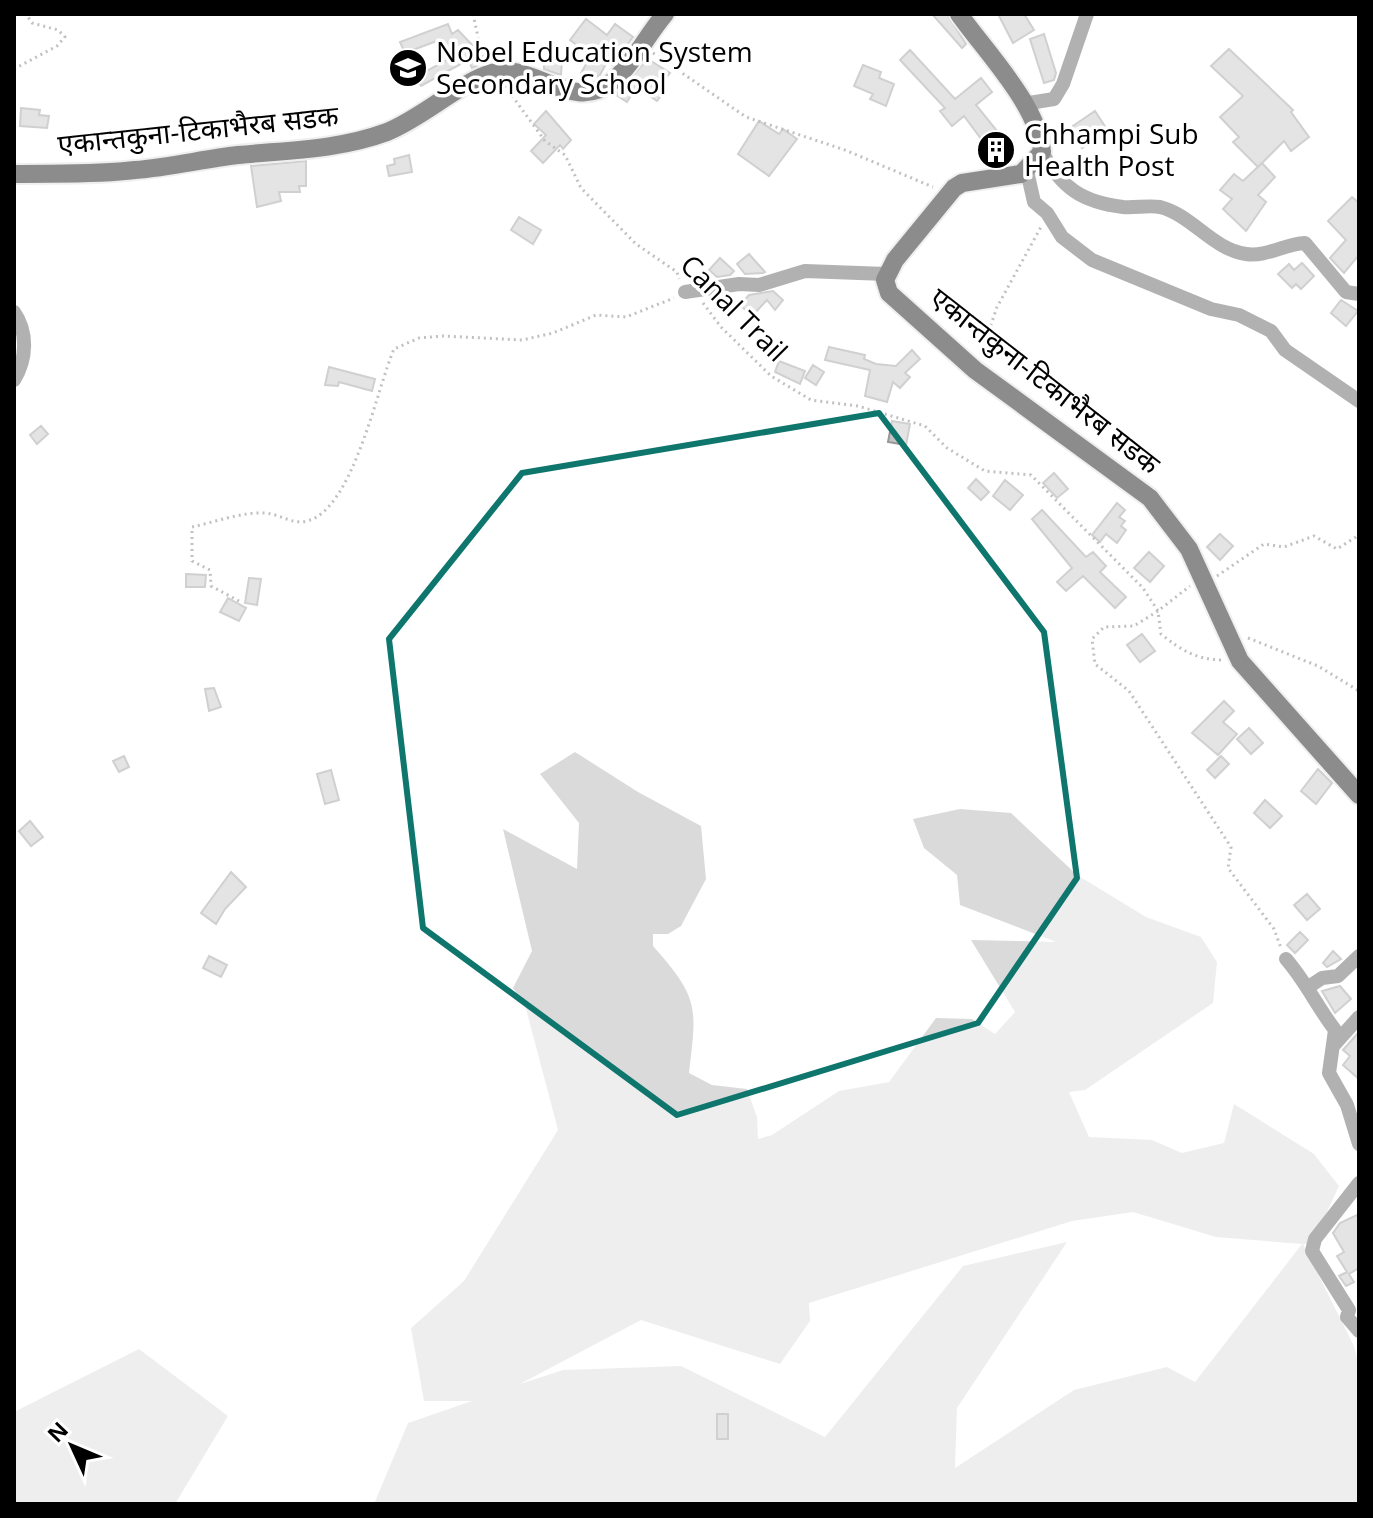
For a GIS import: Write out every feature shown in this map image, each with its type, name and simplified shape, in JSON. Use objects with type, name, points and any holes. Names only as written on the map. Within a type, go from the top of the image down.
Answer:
[{"type":"main road","name":"एकान्तकुना-टिकाभैरब सडक","points":[[14,174],[131,171],[233,156],[334,149],[389,131],[498,71],[521,71],[566,92],[591,91],[611,83],[665,14]]},
{"type":"main road","points":[[886,274],[947,196],[962,183],[1013,177],[1027,171],[1042,152],[1040,134],[1023,104],[959,14]]},
{"type":"main road","name":"एकान्तकुना-टिकाभैरब सडक","points":[[886,274],[889,293],[975,370],[1150,498],[1168,518],[1203,577],[1240,661],[1359,795]]},
{"type":"street","points":[[1023,104],[1054,99],[1063,84],[1087,14]]},
{"type":"street","points":[[1042,152],[1058,180],[1084,197],[1121,207],[1160,207],[1185,219],[1211,239],[1244,254],[1267,254],[1293,243],[1305,243],[1346,292],[1359,294]]},
{"type":"street","points":[[1027,171],[1034,202],[1047,213],[1062,237],[1092,260],[1211,309],[1239,315],[1271,331],[1285,350],[1359,401]]},
{"type":"street","points":[[685,292],[739,284],[759,285],[805,271],[886,274]]},
{"type":"street","points":[[14,312],[24,332],[21,369],[14,380]]},
{"type":"street","points":[[1310,986],[1322,978],[1338,976],[1359,956]]},
{"type":"street","points":[[1286,959],[1310,986],[1314,1002],[1335,1030],[1329,1073],[1347,1105],[1359,1144]]},
{"type":"street","points":[[1333,1046],[1359,1017]]},
{"type":"street","points":[[1347,1317],[1349,1310],[1312,1251],[1315,1239],[1359,1183]]},
{"type":"street","points":[[1347,1317],[1359,1305]]},
{"type":"street","points":[[1347,1317],[1359,1331]]},
{"type":"path","points":[[14,69],[57,46],[65,37],[58,30],[32,23],[26,14]]},
{"type":"path","points":[[473,14],[484,65],[479,79]]},
{"type":"path","points":[[640,45],[746,117],[890,168],[947,196]]},
{"type":"path","name":"Canal Trail","points":[[503,82],[545,141],[565,155],[581,188],[636,244],[677,272],[685,292],[702,302],[721,327],[771,376],[811,400],[858,406],[925,426],[947,448],[985,471],[1031,475],[1143,588],[1158,611],[1161,634],[1180,650],[1200,659],[1240,661]]},
{"type":"path","points":[[975,370],[997,307],[1047,213]]},
{"type":"path","points":[[239,601],[211,586],[210,570],[192,561],[192,527],[268,513],[298,523],[324,512],[346,480],[394,349],[419,338],[443,336],[522,340],[553,333],[596,315],[626,317],[654,308],[685,292]]},
{"type":"path","points":[[1286,959],[1274,929],[1228,868],[1231,847],[1129,691],[1095,664],[1092,639],[1104,627],[1134,626],[1203,577],[1213,579],[1264,544],[1284,547],[1314,536],[1337,549],[1359,535]]},
{"type":"path","points":[[1226,633],[1256,640],[1318,666],[1359,691]]},
{"type":"highlighted area","points":[[879,413],[1044,632],[1077,878],[978,1023],[677,1115],[423,928],[389,639],[522,473]]},
{"type":"shaded area","points":[[575,752],[638,792],[701,826],[706,879],[681,926],[668,934],[653,934],[653,946],[679,978],[691,1004],[693,1032],[689,1073],[712,1085],[747,1089],[757,1117],[758,1139],[772,1135],[839,1091],[889,1082],[936,1018],[972,1019],[995,1034],[1015,1012],[971,940],[1056,942],[960,905],[957,875],[924,848],[913,819],[960,809],[1011,813],[1077,875],[1146,917],[1201,937],[1217,962],[1213,1003],[1085,1090],[1069,1092],[1089,1137],[1152,1140],[1182,1153],[1224,1143],[1234,1104],[1314,1154],[1339,1186],[1312,1244],[1303,1244],[1354,1346],[1359,1366],[1359,1504],[374,1504],[408,1423],[472,1401],[424,1401],[411,1328],[464,1281],[558,1130],[525,1005],[513,988],[532,951],[503,829],[577,869],[579,823],[540,774]],"holes":[[[1133,1212],[1216,1237],[1302,1244],[1195,1382],[1167,1367],[1074,1390],[955,1468],[957,1408],[1067,1242],[963,1266],[825,1437],[681,1366],[563,1370],[520,1384],[641,1320],[780,1364],[810,1321],[809,1303],[1072,1221]]]},
{"type":"shaded area","points":[[139,1349],[228,1416],[175,1504],[14,1504],[14,1412]]},
{"type":"building","points":[[932,14],[947,14],[966,44],[962,48]]},
{"type":"building","points":[[998,14],[1024,14],[1034,30],[1013,43]]},
{"type":"building","points":[[586,19],[607,35],[615,24],[633,37],[612,65],[607,62],[600,75],[592,79],[581,73],[589,59],[595,59],[570,40]]},
{"type":"building","points":[[448,24],[452,34],[458,30],[476,49],[477,66],[472,68],[468,60],[421,86],[416,77],[450,58],[442,39],[405,53],[400,42]]},
{"type":"building","points":[[1044,34],[1056,73],[1054,80],[1044,83],[1030,39]]},
{"type":"building","points":[[1229,49],[1293,110],[1291,112],[1309,137],[1291,151],[1284,141],[1258,167],[1233,142],[1239,137],[1220,117],[1243,96],[1211,66]]},
{"type":"building","points":[[910,50],[955,99],[981,78],[992,92],[976,105],[1014,152],[994,166],[978,148],[984,143],[964,116],[952,126],[940,111],[945,108],[900,60]]},
{"type":"building","points":[[544,59],[562,59],[561,75],[544,69]]},
{"type":"building","points":[[648,59],[670,73],[658,88],[664,92],[657,101],[636,87],[627,102],[615,94]]},
{"type":"building","points":[[863,65],[881,72],[879,78],[894,84],[886,106],[870,99],[873,94],[854,86]]},
{"type":"building","points":[[21,108],[40,110],[39,115],[49,116],[47,128],[20,126]]},
{"type":"building","points":[[546,111],[571,140],[563,149],[560,145],[543,163],[531,151],[546,135],[534,124]]},
{"type":"building","points":[[1095,111],[1108,131],[1082,148],[1070,128]]},
{"type":"building","points":[[759,121],[779,134],[783,129],[797,139],[769,176],[738,154]]},
{"type":"building","points":[[409,155],[412,172],[389,176],[387,166],[395,164],[394,159]]},
{"type":"building","points":[[306,161],[306,186],[299,186],[300,192],[279,192],[281,201],[257,207],[251,166]]},
{"type":"building","points":[[1262,163],[1275,177],[1258,195],[1266,202],[1246,231],[1223,209],[1232,199],[1220,190],[1234,174],[1243,181]]},
{"type":"building","points":[[1352,197],[1359,203],[1359,255],[1344,273],[1330,258],[1346,240],[1328,221]]},
{"type":"building","points":[[519,217],[541,230],[533,244],[511,230]]},
{"type":"building","points":[[749,254],[765,272],[745,274],[737,264]]},
{"type":"building","points":[[720,258],[734,271],[730,275],[717,277],[709,270]]},
{"type":"building","points":[[1302,263],[1314,276],[1301,289],[1296,284],[1292,288],[1278,274],[1289,264],[1294,270]]},
{"type":"building","points":[[773,291],[783,300],[775,310],[767,300],[752,316],[740,305],[749,295]]},
{"type":"building","points":[[1341,300],[1358,311],[1346,326],[1331,313]]},
{"type":"building","points":[[829,347],[865,355],[864,359],[876,364],[896,366],[912,350],[920,359],[905,373],[910,377],[900,388],[893,382],[887,402],[865,396],[870,370],[825,360]]},
{"type":"building","points":[[779,361],[805,371],[800,384],[775,372]]},
{"type":"building","points":[[813,365],[824,372],[816,385],[805,378]]},
{"type":"building","points":[[329,367],[375,379],[372,391],[339,382],[338,386],[325,385]]},
{"type":"building","points":[[892,421],[910,424],[906,445],[888,442]]},
{"type":"building","points":[[41,426],[48,434],[37,444],[30,435]]},
{"type":"building","points":[[1054,473],[1068,489],[1057,498],[1043,483]]},
{"type":"building","points":[[976,479],[989,492],[981,500],[968,488]]},
{"type":"building","points":[[1005,480],[1023,495],[1010,510],[993,496]]},
{"type":"building","points":[[1117,503],[1125,510],[1119,517],[1125,521],[1121,526],[1126,530],[1117,543],[1106,534],[1100,542],[1092,535]]},
{"type":"building","points":[[1042,510],[1086,557],[1093,552],[1106,566],[1100,572],[1126,597],[1115,608],[1083,576],[1066,591],[1057,582],[1072,568],[1032,519]]},
{"type":"building","points":[[1220,534],[1233,546],[1220,560],[1207,547]]},
{"type":"building","points":[[1149,552],[1164,566],[1150,582],[1134,568]]},
{"type":"building","points":[[186,574],[206,575],[205,587],[186,587]]},
{"type":"building","points":[[249,578],[261,579],[257,605],[245,603]]},
{"type":"building","points":[[228,598],[246,608],[239,621],[220,612]]},
{"type":"building","points":[[1142,634],[1155,651],[1140,662],[1127,645]]},
{"type":"building","points":[[214,688],[221,707],[209,711],[205,689]]},
{"type":"building","points":[[1224,701],[1234,711],[1223,722],[1237,734],[1218,755],[1192,733]]},
{"type":"building","points":[[1249,728],[1263,743],[1251,754],[1237,739]]},
{"type":"building","points":[[124,756],[129,767],[119,772],[113,761]]},
{"type":"building","points":[[1221,756],[1229,764],[1215,778],[1207,770]]},
{"type":"building","points":[[1318,769],[1332,783],[1316,804],[1301,791]]},
{"type":"building","points":[[331,770],[339,800],[325,804],[317,774]]},
{"type":"building","points":[[1265,800],[1282,816],[1270,828],[1254,813]]},
{"type":"building","points":[[30,821],[43,837],[31,846],[19,831]]},
{"type":"building","points":[[231,872],[246,887],[225,909],[216,924],[201,913]]},
{"type":"building","points":[[1307,894],[1320,909],[1307,920],[1294,905]]},
{"type":"building","points":[[1300,932],[1308,940],[1295,953],[1287,945]]},
{"type":"building","points":[[1333,951],[1341,959],[1327,967],[1323,963]]},
{"type":"building","points":[[209,956],[227,965],[221,977],[203,968]]},
{"type":"building","points":[[1340,986],[1351,999],[1335,1013],[1322,991]]},
{"type":"building","points":[[1359,1032],[1359,1079],[1343,1065],[1350,1056],[1343,1050]]},
{"type":"building","points":[[1359,1214],[1359,1268],[1349,1274],[1354,1282],[1346,1286],[1339,1276],[1347,1272],[1337,1256],[1344,1252],[1333,1233],[1340,1223]]},
{"type":"building","points":[[717,1414],[728,1414],[728,1439],[717,1439]]},
{"type":"place","name":"Nobel Education System Secondary School","points":[[408,68]]},
{"type":"place","name":"Chhampi Sub Health Post","points":[[996,150]]}]
